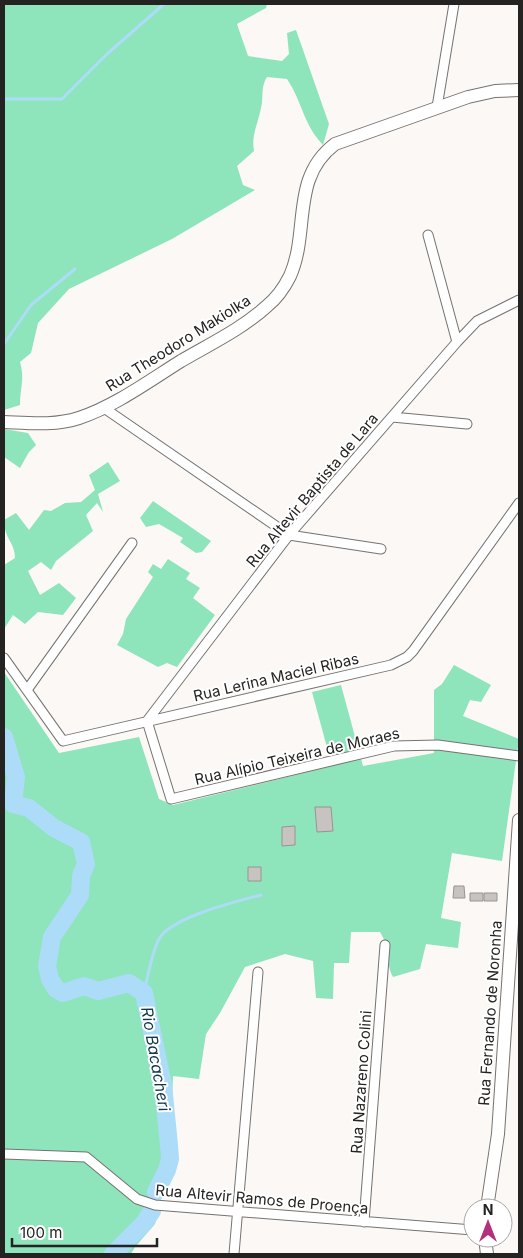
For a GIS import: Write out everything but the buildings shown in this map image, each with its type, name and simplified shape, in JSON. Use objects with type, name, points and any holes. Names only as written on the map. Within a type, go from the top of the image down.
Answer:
[{"type":"main road","name":"Rua Theodoro Makiolka","points":[[4,422],[62,422],[104,408],[245,323],[276,298],[288,280],[295,261],[308,181],[312,170],[325,152],[347,139],[437,107],[484,93],[519,90]]},
{"type":"main road","name":"Rua Fernando de Noronha","points":[[488,1198],[498,1134],[519,820]]},
{"type":"street","points":[[437,107],[454,4]]},
{"type":"street","points":[[428,235],[457,342]]},
{"type":"street","name":"Rua Altevir Baptista de Lara","points":[[147,721],[289,535],[457,342],[477,322],[519,300]]},
{"type":"street","points":[[104,408],[289,535],[381,549]]},
{"type":"street","points":[[392,417],[467,424]]},
{"type":"street","name":"Rua Lerina Maciel Ribas","points":[[4,658],[63,740],[391,665],[407,657],[519,504]]},
{"type":"street","points":[[27,690],[132,543]]},
{"type":"street","name":"Rua Alípio Teixeira de Moraes","points":[[147,721],[171,800],[394,746],[438,745],[519,756]]},
{"type":"street","name":"Rua Nazareno Colini","points":[[364,1222],[386,945]]},
{"type":"street","points":[[234,1254],[258,972]]},
{"type":"street","name":"Rua Altevir Ramos de Proença","points":[[4,1154],[86,1157],[137,1199],[146,1203],[463,1229]]},
{"type":"green space","points":[[4,4],[267,4],[266,8],[237,24],[248,56],[282,61],[289,54],[287,33],[296,30],[329,124],[323,145],[311,129],[297,96],[287,79],[267,77],[254,135],[254,151],[237,166],[243,185],[255,190],[172,239],[69,289],[38,323],[31,353],[20,362],[22,379],[20,405],[4,410]]},
{"type":"green space","points":[[4,429],[28,433],[36,445],[29,452],[20,468],[4,457]]},
{"type":"green space","points":[[108,462],[120,481],[98,494],[103,512],[97,503],[86,515],[93,531],[56,561],[51,570],[41,562],[28,571],[40,595],[59,583],[76,598],[63,615],[38,612],[25,624],[13,615],[4,629],[4,565],[15,558],[15,553],[4,526],[4,520],[16,513],[29,530],[44,510],[51,511],[65,503],[81,502],[95,490],[89,475]]},
{"type":"green space","points":[[153,501],[211,541],[202,552],[196,553],[180,542],[183,538],[159,524],[146,527],[140,518]]},
{"type":"green space","points":[[168,559],[190,573],[186,579],[200,588],[193,598],[215,615],[177,667],[167,663],[158,667],[117,645],[123,634],[126,619],[153,577],[148,572],[153,564],[161,569]]},
{"type":"green space","points":[[454,665],[491,685],[481,702],[470,700],[463,716],[519,739],[502,861],[452,853],[441,918],[461,922],[458,948],[426,944],[420,969],[393,977],[390,971],[386,945],[380,932],[351,932],[349,963],[334,963],[333,999],[316,998],[313,961],[285,954],[245,967],[220,1013],[206,1034],[199,1079],[173,1076],[170,1161],[155,1224],[131,1254],[4,1254],[4,672],[59,753],[139,737],[159,799],[173,805],[332,766],[312,692],[341,685],[363,766],[434,753],[434,690],[442,684]]},
{"type":"waterway","points":[[4,99],[62,99],[107,54],[164,4]]},
{"type":"waterway","points":[[4,344],[31,305],[75,269]]},
{"type":"waterway","name":"Rio Bacacheri","points":[[4,737],[16,777],[13,804],[29,808],[54,828],[81,842],[86,864],[81,876],[80,895],[52,937],[47,966],[50,979],[56,989],[63,993],[84,986],[98,991],[129,983],[144,993],[163,1085],[170,1159],[167,1170],[156,1192]]},
{"type":"waterway","points":[[144,993],[153,953],[164,933],[188,918],[236,901],[261,895]]},
{"type":"waterway","name":"Rio Bacacheri","points":[[113,1254],[144,1223],[152,1211]]}]
